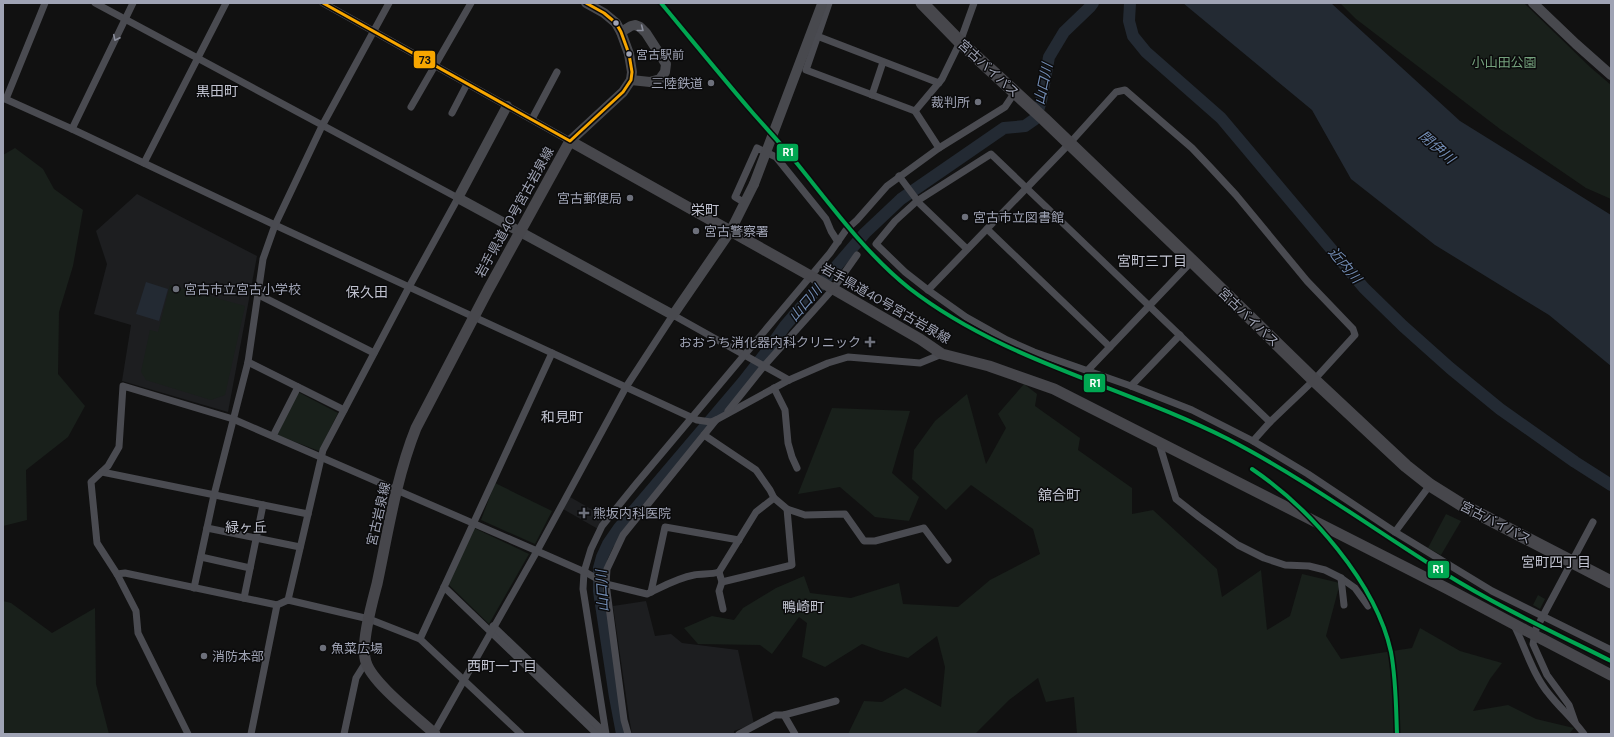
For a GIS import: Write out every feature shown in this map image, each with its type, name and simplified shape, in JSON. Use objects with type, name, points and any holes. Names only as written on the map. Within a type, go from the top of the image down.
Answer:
[{"type":"highway","name":"宮古バイパス","points":[[922,3],[960,42],[1044,119],[1314,380],[1406,466],[1430,485],[1462,505],[1611,582]]},
{"type":"main road","name":"岩手県道40号宮古岩泉線","points":[[488,290],[570,141],[730,232],[813,277],[920,339],[942,354],[989,366],[1041,384],[1446,588],[1611,675]]},
{"type":"main road","name":"宮古岩泉線","points":[[434,734],[377,680],[366,662],[364,649],[397,490],[408,448],[416,428],[488,290]]},
{"type":"street","points":[[45,3],[4,98],[695,419],[713,421]]},
{"type":"street","points":[[95,3],[458,198],[789,380]]},
{"type":"street","points":[[72,129],[133,3]]},
{"type":"street","points":[[144,163],[226,3]]},
{"type":"street","points":[[323,3],[570,141],[623,92],[631,80],[631,63],[621,32],[611,18],[586,3]]},
{"type":"street","points":[[194,588],[214,495],[248,362],[263,259],[275,225],[322,126],[389,3]]},
{"type":"street","points":[[411,107],[471,3]]},
{"type":"street","points":[[824,3],[817,36],[806,70],[915,111],[939,148]]},
{"type":"street","points":[[434,734],[626,387],[672,315],[730,232],[754,184],[824,3]]},
{"type":"street","points":[[915,111],[939,83],[960,42],[974,3]]},
{"type":"street","points":[[1533,3],[1611,75]]},
{"type":"street","points":[[621,32],[630,26],[635,25],[640,27],[664,60],[665,72],[660,79],[655,81],[631,80]]},
{"type":"street","points":[[817,36],[939,83]]},
{"type":"street","points":[[872,95],[883,62]]},
{"type":"street","points":[[532,120],[557,72]]},
{"type":"street","points":[[452,113],[467,84]]},
{"type":"street","points":[[928,290],[1069,144],[1116,92],[1125,90],[1192,148],[1236,195],[1307,281],[1353,329],[1355,335],[1314,380],[1270,422],[1253,441]]},
{"type":"street","points":[[605,734],[584,589],[585,573],[591,549],[602,526],[636,484],[695,419],[813,277],[846,230],[857,220],[878,194],[899,176],[939,148],[1005,107],[1015,92]]},
{"type":"street","points":[[288,600],[323,450],[507,106]]},
{"type":"street","points":[[745,203],[735,197],[757,148],[776,157],[826,219],[838,242]]},
{"type":"street","points":[[1270,422],[991,154],[917,200],[895,221],[876,244],[905,272],[966,318],[1007,340],[1034,352],[1131,386],[1192,410],[1253,441],[1308,474],[1395,532],[1492,591],[1611,650]]},
{"type":"street","points":[[899,176],[917,200],[967,249]]},
{"type":"street","points":[[987,229],[1110,346]]},
{"type":"street","points":[[725,415],[763,365],[831,288],[857,255]]},
{"type":"street","points":[[1087,371],[1192,261]]},
{"type":"street","points":[[257,294],[374,353]]},
{"type":"street","points":[[1131,386],[1180,335]]},
{"type":"street","points":[[420,639],[552,353]]},
{"type":"street","points":[[628,734],[624,720],[606,584],[607,569],[623,535],[704,435],[713,421],[789,380],[828,363],[848,357],[920,363],[942,354]]},
{"type":"street","points":[[248,362],[344,410]]},
{"type":"street","points":[[188,734],[138,632],[136,612],[117,574],[97,543],[90,482],[108,466],[119,448],[123,386],[232,420],[273,436],[536,551],[606,584],[647,594],[681,578],[695,574],[713,574],[719,572],[756,512],[774,498]]},
{"type":"street","points":[[273,436],[298,387]]},
{"type":"street","points":[[774,388],[786,410],[788,442],[797,468]]},
{"type":"street","points":[[704,435],[756,470],[774,498],[787,509],[804,515],[845,514],[864,541],[875,541],[924,528],[948,560]]},
{"type":"street","points":[[1159,444],[1176,499],[1238,545],[1264,558],[1284,565],[1308,566],[1325,570],[1341,578],[1355,588],[1368,606]]},
{"type":"street","points":[[102,472],[308,514]]},
{"type":"street","points":[[1395,532],[1430,485]]},
{"type":"street","points":[[244,598],[263,505]]},
{"type":"street","points":[[722,582],[792,565],[787,509]]},
{"type":"street","points":[[1575,722],[1569,705],[1547,675],[1533,644],[1536,629],[1593,522]]},
{"type":"street","points":[[651,592],[665,527],[739,540]]},
{"type":"street","points":[[207,528],[300,547]]},
{"type":"street","points":[[201,557],[250,568]]},
{"type":"street","points":[[719,572],[722,582],[719,591],[723,608]]},
{"type":"street","points":[[117,574],[125,573],[277,605],[288,600],[369,620],[420,639],[521,734]]},
{"type":"street","points":[[1341,578],[1344,605]]},
{"type":"street","points":[[444,587],[492,629],[605,734]]},
{"type":"street","points":[[250,734],[277,605]]},
{"type":"street","points":[[1514,624],[1537,675],[1548,694],[1575,722],[1584,734]]},
{"type":"street","points":[[492,629],[597,734]]},
{"type":"street","points":[[345,734],[356,678],[366,662]]},
{"type":"street","points":[[739,734],[775,715],[784,715],[836,701]]},
{"type":"street","points":[[784,715],[795,734]]},
{"type":"shaded area","name":"宮古市立宮古小学校","points":[[137,194],[257,256],[228,412],[122,381],[131,325],[94,314],[107,264],[96,231]]},
{"type":"shaded area","name":"熊坂内科医院","points":[[570,497],[605,517],[598,529],[563,509]]},
{"type":"shaded area","points":[[646,601],[655,636],[671,634],[682,643],[738,650],[754,724],[734,731],[734,734],[632,734],[613,606]]},
{"type":"green space","name":"小山田公園","points":[[1340,3],[1524,3],[1590,67],[1611,85],[1611,199],[1586,188],[1500,129],[1356,19]]},
{"type":"green space","points":[[15,148],[43,169],[54,189],[83,210],[73,266],[59,312],[58,374],[85,406],[68,437],[26,470],[27,520],[3,526],[3,155]]},
{"type":"green space","points":[[170,285],[245,306],[225,395],[211,400],[146,380],[141,372],[150,330],[158,332]]},
{"type":"green space","points":[[1024,384],[1037,394],[1035,406],[1080,438],[1078,450],[1132,488],[1132,514],[1153,510],[1217,569],[1222,597],[1261,570],[1267,630],[1290,616],[1302,574],[1340,583],[1326,636],[1341,659],[1412,648],[1420,628],[1460,651],[1502,663],[1490,679],[1473,711],[1508,705],[1536,719],[1574,728],[1569,734],[1077,734],[1074,697],[1046,702],[1038,678],[1009,700],[975,734],[848,734],[864,701],[882,702],[905,688],[941,707],[945,667],[937,636],[908,658],[862,644],[825,667],[802,657],[807,623],[799,617],[772,654],[760,645],[698,644],[684,628],[712,616],[734,620],[743,608],[776,588],[804,576],[810,593],[851,598],[899,583],[903,604],[958,607],[990,580],[1040,554],[1033,529],[971,485],[946,510],[912,479],[914,450],[935,421],[967,394],[986,464],[1006,428],[998,414]]},
{"type":"green space","points":[[298,392],[338,413],[319,451],[277,435]]},
{"type":"green space","points":[[832,408],[910,411],[892,473],[919,497],[909,521],[875,517],[840,487],[798,494]]},
{"type":"green space","points":[[495,483],[552,511],[535,544],[481,520]]},
{"type":"green space","points":[[1446,514],[1461,521],[1441,555],[1428,548]]},
{"type":"green space","points":[[474,528],[529,554],[489,624],[448,584]]},
{"type":"green space","points":[[1538,595],[1545,599],[1540,609],[1533,605]]},
{"type":"green space","points":[[3,601],[11,603],[52,633],[95,608],[96,684],[109,734],[3,734]]},
{"type":"water","name":"閉伊川","points":[[1183,3],[1331,3],[1460,121],[1611,215],[1611,366],[1549,315],[1435,245],[1351,179],[1312,110]]},
{"type":"water","points":[[146,282],[168,289],[159,321],[136,314]]},
{"type":"waterway","name":"山口川","points":[[622,734],[599,591],[599,568],[608,544],[619,528],[743,382],[785,326],[865,233],[901,199],[1004,128],[1025,126],[1035,119],[1041,101],[1049,57],[1064,32],[1093,3]]},
{"type":"waterway","name":"近内川","points":[[1130,3],[1129,21],[1133,36],[1146,52],[1221,118],[1364,288],[1403,326],[1450,368],[1500,409],[1575,462],[1611,485]]},
{"type":"railway","points":[[733,89],[803,170],[862,242],[912,291],[931,305],[965,326],[1001,344],[1167,412],[1256,454],[1304,482],[1465,586],[1611,661]]},
{"type":"transit line","name":"73","points":[[323,3],[570,141],[623,92],[631,80],[632,72],[629,54],[616,23],[604,13],[586,3]]},
{"type":"transit line","name":"R1","points":[[661,3],[740,98],[790,155],[863,244],[909,288],[945,313],[984,335],[1024,354],[1188,420],[1228,439],[1283,470],[1464,585],[1526,619],[1611,661]]},
{"type":"transit line","name":"R1","points":[[1252,469],[1274,485],[1318,526],[1338,549],[1356,574],[1371,600],[1383,626],[1393,662],[1397,734]]},
{"type":"place","name":"宮古駅前","points":[[629,54]]},
{"type":"place","name":"三陸鉄道","points":[[711,83]]},
{"type":"place","name":"裁判所","points":[[978,102]]},
{"type":"place","name":"宮古郵便局","points":[[630,198]]},
{"type":"place","name":"宮古市立図書館","points":[[965,217]]},
{"type":"place","name":"宮古警察署","points":[[696,231]]},
{"type":"place","name":"宮古市立宮古小学校","points":[[176,289]]},
{"type":"place","name":"おおうち消化器内科クリニック","points":[[870,342]]},
{"type":"place","name":"熊坂内科医院","points":[[584,513]]},
{"type":"place","name":"魚菜広場","points":[[323,648]]},
{"type":"place","name":"消防本部","points":[[204,656]]},
{"type":"district","name":"黒田町","points":[[217,91]]},
{"type":"district","name":"栄町","points":[[705,210]]},
{"type":"district","name":"宮町三丁目","points":[[1152,261]]},
{"type":"district","name":"保久田","points":[[367,292]]},
{"type":"district","name":"和見町","points":[[562,417]]},
{"type":"district","name":"舘合町","points":[[1059,495]]},
{"type":"district","name":"緑ヶ丘","points":[[246,527]]},
{"type":"district","name":"宮町四丁目","points":[[1556,562]]},
{"type":"district","name":"鴨崎町","points":[[803,607]]},
{"type":"district","name":"西町一丁目","points":[[502,666]]}]
